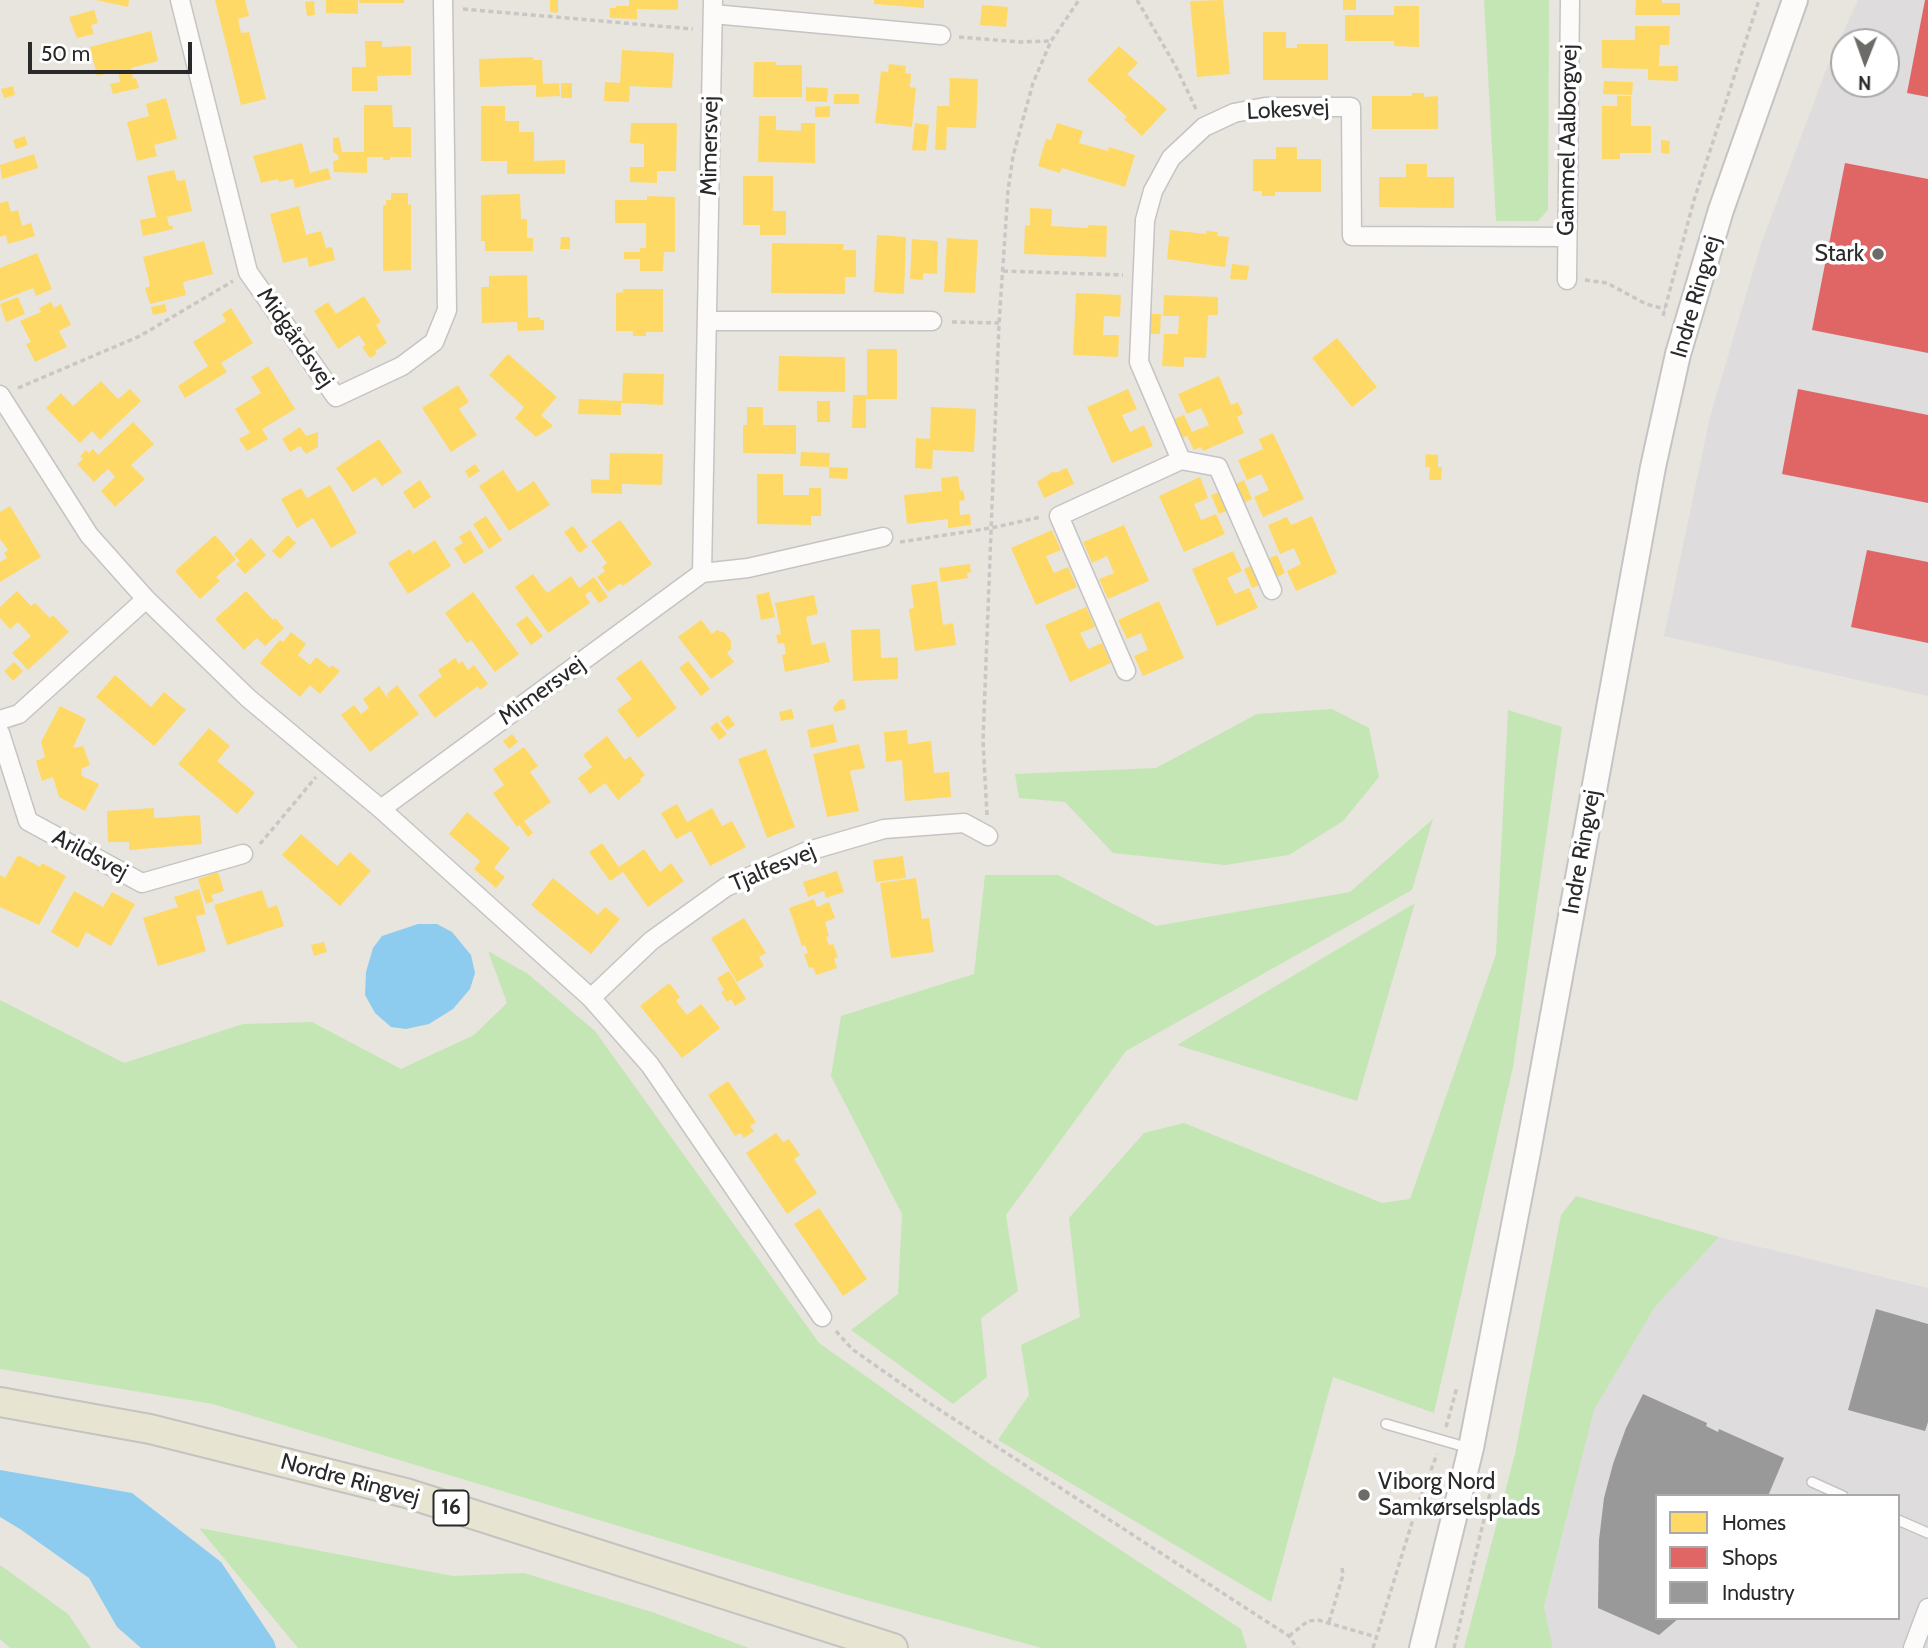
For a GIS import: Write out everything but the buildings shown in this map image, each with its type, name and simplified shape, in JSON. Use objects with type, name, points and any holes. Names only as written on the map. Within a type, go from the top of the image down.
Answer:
[{"type":"main road","name":"Nordre Ringvej","points":[[0,1402],[150,1429],[406,1493],[892,1648]]},
{"type":"street","name":"Midgårdsvej","points":[[180,0],[248,272],[335,397],[402,366],[434,342],[447,310],[443,4]]},
{"type":"street","name":"Gammel Aalborgvej","points":[[1567,280],[1570,0]]},
{"type":"street","name":"Indre Ringvej","points":[[1421,1644],[1471,1448],[1653,467],[1682,341],[1721,210],[1795,0]]},
{"type":"street","name":"Indre Ringvej","points":[[1769,74],[1806,0]]},
{"type":"street","points":[[712,15],[941,35]]},
{"type":"street","name":"Mimersvej","points":[[382,809],[702,573],[712,15]]},
{"type":"street","name":"Lokesvej","points":[[1181,460],[1139,362],[1145,220],[1153,191],[1171,158],[1204,127],[1234,113],[1265,107],[1351,107],[1352,236],[1567,237]]},
{"type":"street","points":[[707,321],[932,321]]},
{"type":"street","points":[[0,395],[89,535],[146,599],[248,698],[382,809],[591,998],[650,1065],[822,1317]]},
{"type":"street","points":[[1126,671],[1059,516],[1181,460],[1218,467],[1272,590]]},
{"type":"street","points":[[702,573],[748,568],[883,537]]},
{"type":"street","points":[[0,720],[19,714],[146,599]]},
{"type":"street","name":"Arildsvej","points":[[0,733],[28,821],[142,883],[243,854]]},
{"type":"street","name":"Tjalfesvej","points":[[591,998],[651,941],[726,887],[805,852],[884,829],[964,823],[988,836]]},
{"type":"street","points":[[1913,1648],[1928,1608]]},
{"type":"lane","points":[[1386,1424],[1471,1448]]},
{"type":"lane","points":[[1812,1482],[1839,1494]]},
{"type":"lane","points":[[1900,1521],[1928,1533]]},
{"type":"path","points":[[988,836],[984,741],[999,323],[1008,191],[1013,156],[1034,83],[1051,40],[1079,0]]},
{"type":"path","points":[[1137,0],[1175,65],[1204,127]]},
{"type":"path","points":[[443,4],[712,15]]},
{"type":"path","points":[[941,35],[1020,42],[1051,40]]},
{"type":"path","points":[[1003,271],[1143,276]]},
{"type":"path","points":[[0,395],[140,336],[248,272]]},
{"type":"path","points":[[1567,280],[1607,283],[1646,304],[1665,309]]},
{"type":"path","points":[[932,321],[999,323]]},
{"type":"path","points":[[883,537],[890,543],[1059,516]]},
{"type":"path","points":[[243,854],[260,845],[327,764]]},
{"type":"path","points":[[822,1317],[852,1349],[926,1401],[1289,1636],[1297,1648]]},
{"type":"path","points":[[1373,1648],[1415,1513],[1442,1440],[1460,1376]]},
{"type":"path","points":[[1454,1648],[1491,1489],[1471,1448]]},
{"type":"path","points":[[1329,1622],[1343,1575],[1342,1568]]},
{"type":"path","points":[[1289,1636],[1308,1621],[1329,1622],[1376,1637]]},
{"type":"shaded area","points":[[1858,0],[1928,0],[1928,696],[1664,636],[1710,417],[1761,244],[1830,61],[1830,98],[1900,98],[1900,28],[1845,28]]},
{"type":"shaded area","points":[[1719,1237],[1928,1288],[1928,1648],[1553,1648],[1544,1608],[1594,1410],[1655,1307]]},
{"type":"green space","points":[[1484,0],[1549,0],[1548,210],[1538,221],[1496,221]]},
{"type":"green space","points":[[1332,709],[1369,728],[1379,777],[1343,821],[1289,855],[1225,865],[1113,853],[1065,802],[1019,798],[1015,774],[1156,768],[1257,714]]},
{"type":"green space","points":[[1508,710],[1562,727],[1513,1067],[1434,1413],[1333,1377],[1271,1602],[998,1440],[1029,1395],[1021,1345],[1080,1317],[1069,1218],[1144,1133],[1184,1123],[1382,1203],[1410,1199],[1496,954]]},
{"type":"green space","points":[[1433,819],[1412,890],[1126,1051],[1006,1215],[1018,1291],[981,1318],[987,1377],[953,1404],[851,1330],[898,1294],[902,1214],[831,1076],[841,1016],[974,974],[985,875],[1058,875],[1156,926],[1350,892]]},
{"type":"green space","points":[[1415,903],[1357,1101],[1177,1045]]},
{"type":"green space","points":[[488,951],[528,974],[595,1031],[819,1343],[991,1465],[1241,1629],[1247,1648],[1042,1648],[848,1595],[213,1404],[0,1369],[0,1000],[124,1063],[243,1024],[312,1022],[401,1069],[474,1035],[507,1003]]},
{"type":"green space","points":[[1576,1196],[1719,1237],[1655,1307],[1594,1410],[1544,1607],[1553,1648],[1464,1648],[1515,1454],[1561,1215]]},
{"type":"green space","points":[[199,1528],[453,1576],[524,1573],[652,1612],[749,1648],[298,1648]]},
{"type":"green space","points":[[0,1565],[68,1614],[91,1648],[10,1648],[0,1639]]},
{"type":"water","points":[[418,924],[437,924],[452,932],[471,955],[475,973],[470,989],[453,1009],[429,1024],[406,1029],[391,1027],[375,1013],[365,995],[366,972],[373,948],[382,936]]},
{"type":"water","points":[[0,1470],[132,1493],[221,1562],[276,1648],[141,1648],[117,1627],[89,1578],[0,1517]]},
{"type":"place","name":"Stark","points":[[1878,254]]},
{"type":"place","name":"Viborg Nord Samkørselsplads","points":[[1364,1495]]}]
